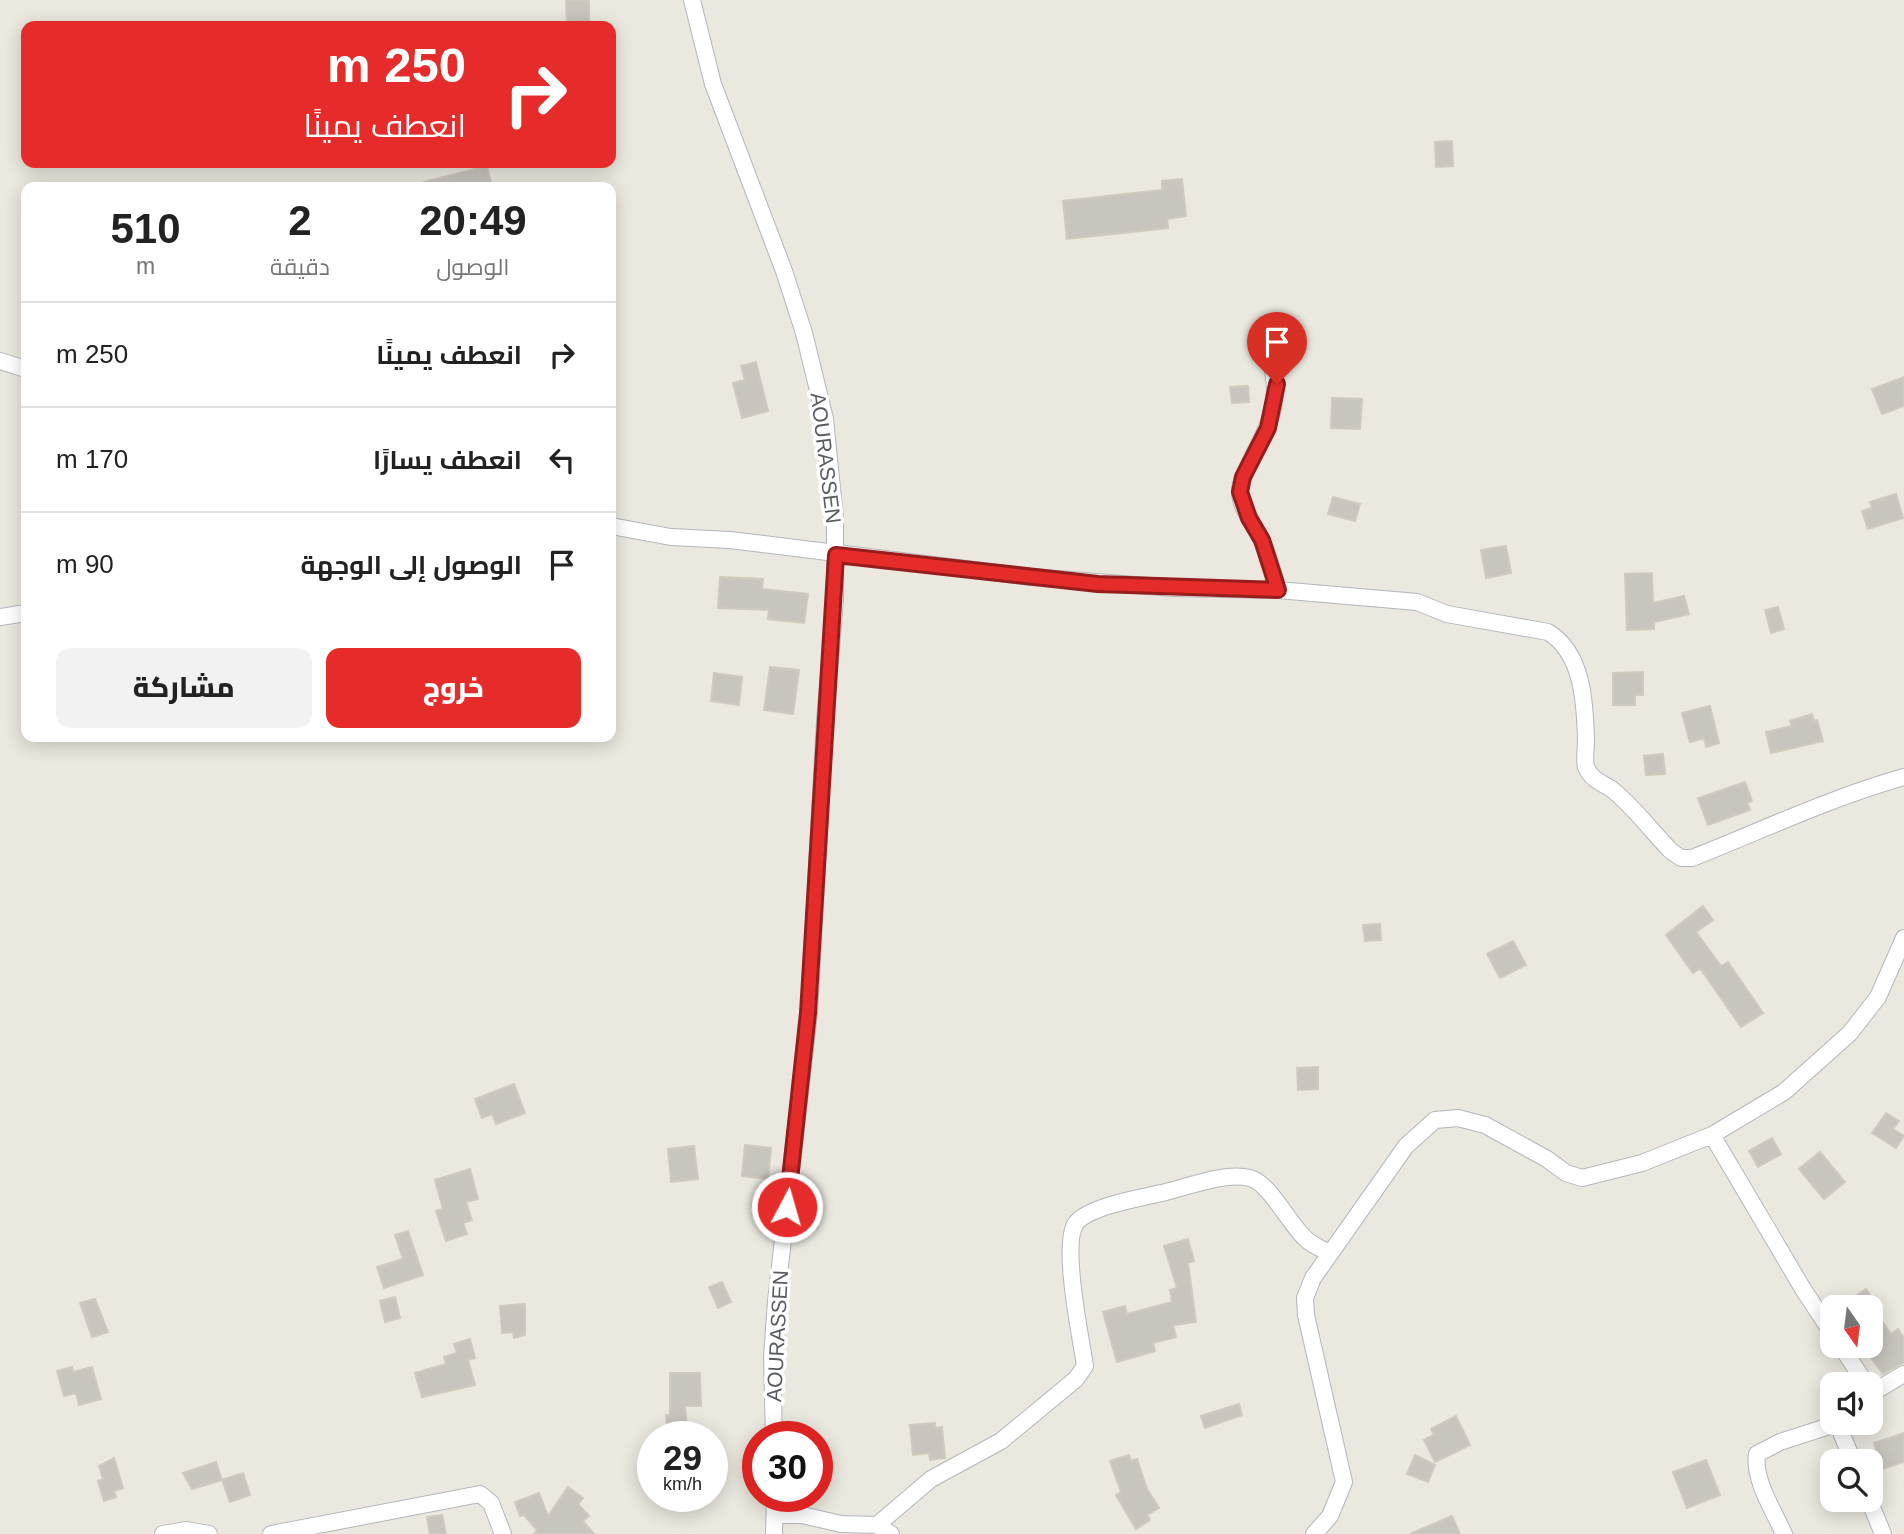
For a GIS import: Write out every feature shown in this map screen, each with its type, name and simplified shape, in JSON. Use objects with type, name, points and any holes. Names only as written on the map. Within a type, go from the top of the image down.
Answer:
[{"type":"street","name":"AOURASSEN","points":[[692,0],[713,84],[784,271],[816,378],[825,419],[835,518],[836,555],[808,1013],[776,1301],[772,1357],[774,1421]]},
{"type":"street","points":[[1270,356],[1277,384],[1273,409],[1268,428],[1243,477],[1240,492],[1249,518],[1262,540],[1278,590]]},
{"type":"street","points":[[0,361],[21,367]]},
{"type":"street","points":[[616,527],[671,537],[741,542],[1098,584],[1278,590],[1417,602],[1447,614],[1548,632],[1560,639],[1567,648],[1581,685],[1585,710],[1586,768],[1681,858],[1692,858],[1853,791],[1904,777]]},
{"type":"street","points":[[0,617],[21,614]]},
{"type":"street","points":[[1314,1534],[1330,1516],[1344,1482],[1316,1361],[1305,1298],[1313,1278],[1406,1146],[1435,1120],[1458,1118],[1485,1125],[1547,1159],[1566,1173],[1582,1178],[1642,1163],[1712,1135],[1784,1093],[1850,1033],[1878,997],[1904,939]]},
{"type":"street","points":[[1712,1135],[1820,1313]]},
{"type":"street","points":[[877,1525],[931,1479],[1001,1441],[1076,1378],[1085,1366],[1072,1287],[1072,1233],[1076,1223],[1085,1216],[1127,1201],[1231,1176],[1252,1178],[1265,1188],[1307,1240],[1330,1254]]},
{"type":"street","points":[[1883,1386],[1904,1374]]},
{"type":"street","points":[[1784,1534],[1760,1480],[1757,1454],[1780,1442],[1820,1429]]},
{"type":"street","points":[[271,1534],[480,1494],[491,1503],[503,1534]]},
{"type":"street","points":[[1874,1512],[1884,1534]]},
{"type":"street","points":[[774,1534],[775,1515],[802,1515],[841,1524],[877,1525],[891,1534]]},
{"type":"street","points":[[163,1534],[186,1530],[209,1534]]},
{"type":"building","points":[[589,0],[589,21],[567,21],[566,1]]},
{"type":"building","points":[[1452,141],[1453,166],[1436,167],[1435,142]]},
{"type":"building","points":[[487,168],[491,182],[424,182]]},
{"type":"building","points":[[1182,179],[1186,216],[1167,219],[1168,228],[1067,239],[1063,201],[1162,190],[1162,181]]},
{"type":"building","points":[[756,362],[768,411],[742,418],[733,383],[745,380],[741,366]]},
{"type":"building","points":[[1904,377],[1904,406],[1882,414],[1872,389]]},
{"type":"building","points":[[1248,386],[1249,402],[1232,403],[1230,387]]},
{"type":"building","points":[[1332,398],[1362,399],[1360,429],[1331,428]]},
{"type":"building","points":[[1896,494],[1903,518],[1868,529],[1862,511],[1872,508],[1870,502]]},
{"type":"building","points":[[1333,497],[1360,504],[1355,521],[1328,514]]},
{"type":"building","points":[[1506,546],[1511,573],[1486,578],[1481,550]]},
{"type":"building","points":[[1652,573],[1653,603],[1684,596],[1689,614],[1654,622],[1654,629],[1627,630],[1625,574]]},
{"type":"building","points":[[720,577],[763,579],[762,589],[808,594],[804,623],[768,619],[769,610],[718,608]]},
{"type":"building","points":[[1778,607],[1784,629],[1771,633],[1765,610]]},
{"type":"building","points":[[770,667],[799,670],[793,714],[764,710]]},
{"type":"building","points":[[1643,672],[1643,695],[1635,695],[1635,705],[1613,705],[1613,673]]},
{"type":"building","points":[[714,673],[742,677],[739,705],[711,701]]},
{"type":"building","points":[[1710,706],[1719,743],[1706,747],[1704,738],[1690,742],[1682,713]]},
{"type":"building","points":[[1812,714],[1814,721],[1817,720],[1823,741],[1771,753],[1766,732],[1792,726],[1790,721]]},
{"type":"building","points":[[1663,754],[1665,774],[1646,775],[1644,756]]},
{"type":"building","points":[[1745,782],[1752,801],[1747,803],[1750,810],[1708,825],[1698,798]]},
{"type":"building","points":[[1703,906],[1713,920],[1696,932],[1721,966],[1728,962],[1763,1013],[1741,1027],[1700,968],[1693,973],[1666,935]]},
{"type":"building","points":[[1380,924],[1381,940],[1365,941],[1363,925]]},
{"type":"building","points":[[1513,941],[1526,965],[1500,978],[1487,954]]},
{"type":"building","points":[[1318,1067],[1318,1089],[1298,1090],[1297,1068]]},
{"type":"building","points":[[514,1084],[525,1113],[496,1124],[492,1114],[482,1118],[475,1099]]},
{"type":"building","points":[[1886,1113],[1899,1121],[1893,1129],[1904,1136],[1896,1148],[1872,1133]]},
{"type":"building","points":[[1772,1138],[1781,1154],[1758,1167],[1749,1151]]},
{"type":"building","points":[[745,1145],[771,1148],[768,1179],[742,1176]]},
{"type":"building","points":[[694,1146],[698,1179],[671,1182],[668,1149]]},
{"type":"building","points":[[1820,1152],[1845,1182],[1824,1199],[1799,1169]]},
{"type":"building","points":[[470,1169],[478,1199],[466,1202],[472,1220],[463,1223],[467,1234],[446,1241],[436,1211],[443,1209],[435,1180]]},
{"type":"building","points":[[408,1231],[423,1275],[384,1288],[377,1267],[403,1259],[395,1235]]},
{"type":"building","points":[[1188,1239],[1194,1261],[1188,1263],[1196,1322],[1173,1325],[1176,1337],[1153,1343],[1155,1351],[1117,1362],[1103,1312],[1125,1306],[1127,1314],[1172,1302],[1170,1290],[1177,1288],[1164,1246]]},
{"type":"building","points":[[722,1282],[731,1302],[718,1308],[709,1287]]},
{"type":"building","points":[[1866,1289],[1870,1295],[1858,1295]]},
{"type":"building","points":[[395,1297],[400,1318],[385,1322],[380,1301]]},
{"type":"building","points":[[95,1299],[108,1332],[92,1337],[80,1303]]},
{"type":"building","points":[[525,1304],[525,1335],[514,1338],[513,1332],[502,1333],[500,1306]]},
{"type":"building","points":[[1883,1323],[1891,1334],[1898,1329],[1904,1338],[1904,1362],[1883,1374],[1871,1358],[1883,1358]]},
{"type":"building","points":[[470,1339],[475,1358],[468,1360],[475,1385],[422,1397],[415,1373],[446,1364],[444,1357],[457,1353],[454,1344]]},
{"type":"building","points":[[72,1367],[73,1372],[92,1367],[101,1399],[79,1405],[76,1393],[64,1396],[57,1371]]},
{"type":"building","points":[[670,1373],[700,1373],[701,1406],[685,1406],[686,1421],[667,1421],[666,1415],[670,1415]]},
{"type":"building","points":[[1239,1404],[1242,1415],[1205,1428],[1201,1416]]},
{"type":"building","points":[[1456,1416],[1470,1445],[1435,1462],[1424,1440],[1434,1435],[1431,1429]]},
{"type":"building","points":[[935,1423],[935,1428],[942,1427],[945,1458],[930,1460],[929,1453],[913,1455],[910,1425]]},
{"type":"building","points":[[1904,1433],[1904,1462],[1883,1469],[1883,1449],[1876,1449],[1874,1443]]},
{"type":"building","points":[[1129,1455],[1131,1461],[1137,1459],[1147,1489],[1159,1508],[1147,1515],[1150,1520],[1136,1529],[1116,1495],[1121,1492],[1110,1461]]},
{"type":"building","points":[[1415,1455],[1435,1465],[1428,1482],[1407,1474]]},
{"type":"building","points":[[114,1458],[123,1488],[114,1491],[116,1497],[104,1501],[98,1481],[103,1479],[99,1466]]},
{"type":"building","points":[[1706,1460],[1720,1495],[1687,1508],[1673,1472]]},
{"type":"building","points":[[216,1462],[222,1480],[192,1489],[183,1473]]},
{"type":"building","points":[[243,1473],[250,1495],[230,1502],[222,1480]]},
{"type":"building","points":[[568,1487],[583,1498],[578,1504],[589,1516],[583,1521],[594,1534],[534,1534],[537,1530],[524,1515],[520,1516],[515,1502],[539,1493],[548,1516]]},
{"type":"building","points":[[442,1515],[446,1534],[430,1534],[427,1517]]},
{"type":"building","points":[[1452,1516],[1460,1534],[1410,1534]]},
{"type":"route","points":[[787,1207],[808,1013],[825,721],[834,629],[836,555],[1098,584],[1278,590],[1262,540],[1249,518],[1240,492],[1243,477],[1268,428],[1277,384]]}]
